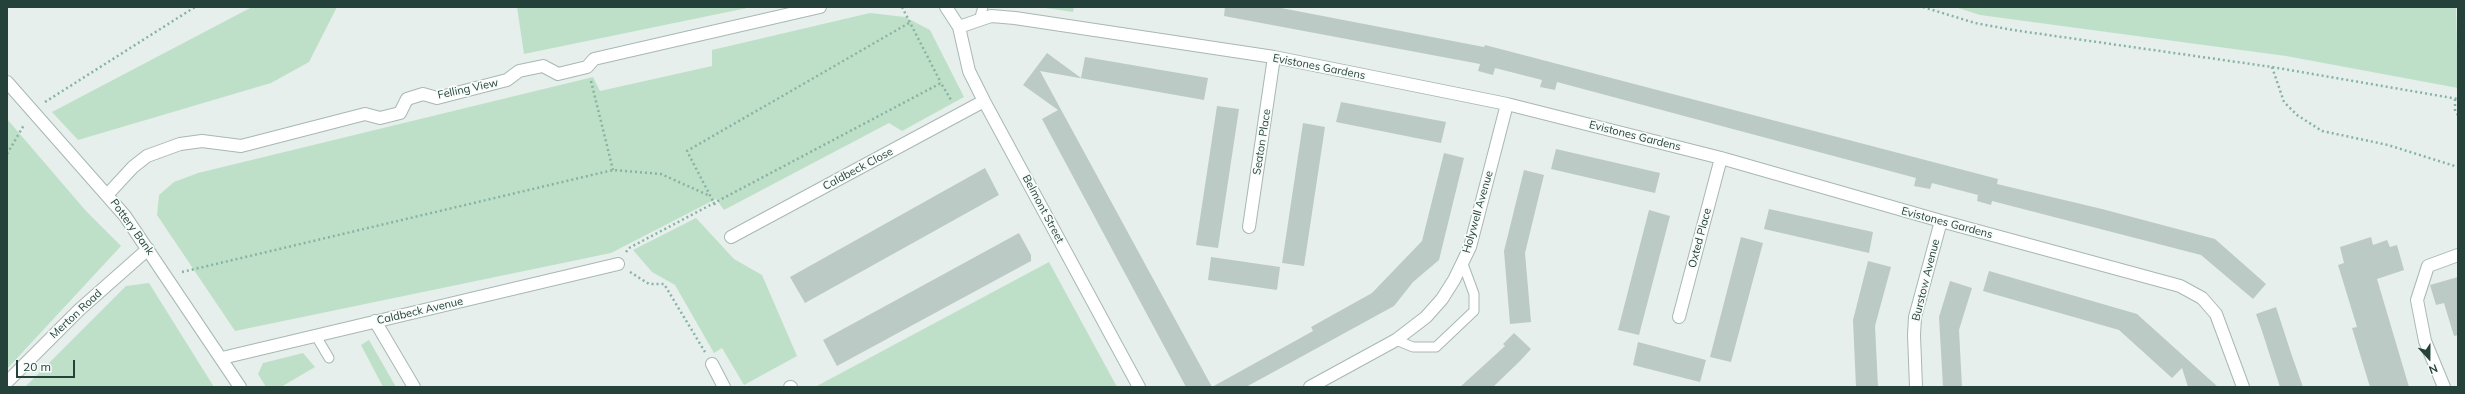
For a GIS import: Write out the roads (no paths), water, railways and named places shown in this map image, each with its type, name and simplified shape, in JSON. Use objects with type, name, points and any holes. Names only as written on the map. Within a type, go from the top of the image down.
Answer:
[{"type":"street","name":"Felling View","points":[[108,194],[133,167],[147,156],[180,144],[202,141],[249,144],[365,114],[380,118],[400,113],[407,99],[423,94],[437,98],[507,80],[519,71],[544,66],[558,74],[587,67],[594,59],[820,7]]},
{"type":"street","points":[[946,7],[959,27]]},
{"type":"street","name":"Evistones Gardens","points":[[959,27],[991,16],[1015,18],[1274,58],[1507,104],[1721,158],[1941,222],[2180,286],[2191,291],[2210,306],[2219,319],[2243,387]]},
{"type":"street","name":"Belmont Street","points":[[959,27],[969,71],[984,102],[1139,387]]},
{"type":"street","name":"Seaton Place","points":[[1249,227],[1274,58]]},
{"type":"street","name":"Pottery Bank","points":[[7,82],[108,194],[167,276],[240,387]]},
{"type":"street","name":"Caldbeck Close","points":[[731,236],[984,102]]},
{"type":"street","name":"Holywell Avenue","points":[[1310,387],[1396,340],[1426,317],[1450,286],[1463,264],[1477,223],[1507,104]]},
{"type":"street","name":"Oxted Place","points":[[1679,317],[1721,158]]},
{"type":"street","name":"Burstow Avenue","points":[[1916,387],[1914,334],[1916,317],[1941,222]]},
{"type":"street","name":"Merton Road","points":[[7,382],[80,310],[148,249]]},
{"type":"street","points":[[2444,387],[2425,341],[2417,300],[2428,266],[2458,255]]},
{"type":"street","name":"Caldbeck Avenue","points":[[222,358],[618,264]]},
{"type":"street","points":[[375,321],[414,387]]},
{"type":"street","points":[[712,364],[724,387]]},
{"type":"lane","points":[[979,20],[983,7]]},
{"type":"lane","points":[[1396,340],[1413,347],[1436,347],[1474,311],[1474,294],[1463,264]]},
{"type":"lane","points":[[316,336],[329,358]]}]
